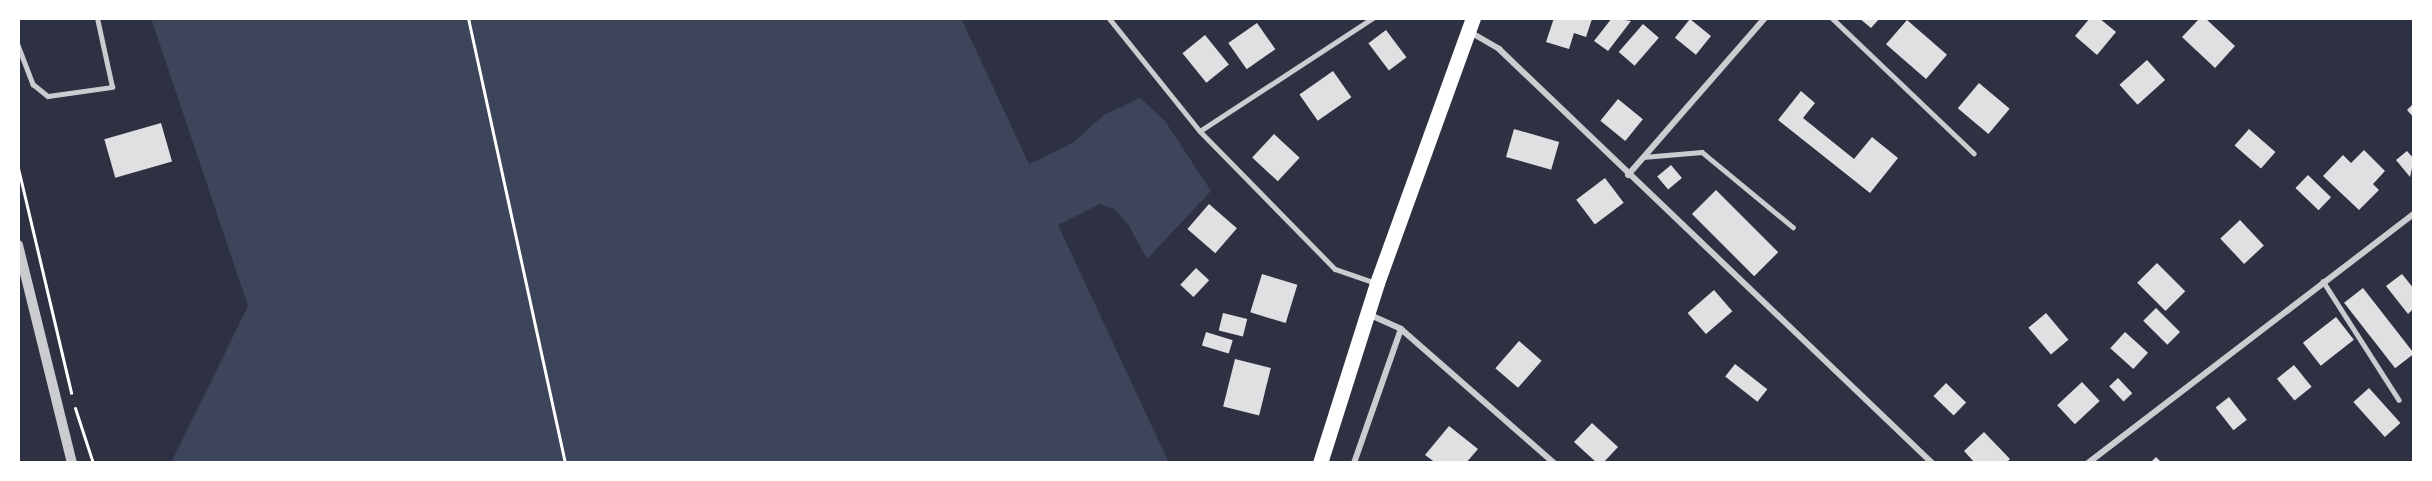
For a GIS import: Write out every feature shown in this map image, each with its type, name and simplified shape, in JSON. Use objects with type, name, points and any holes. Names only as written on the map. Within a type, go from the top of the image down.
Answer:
[{"type":"main road","points":[[1320,463],[1377,283],[1471,24]]},
{"type":"street","points":[[1628,175],[1765,18]]},
{"type":"street","points":[[1471,24],[1932,463]]},
{"type":"street","points":[[2088,463],[2323,281],[2414,214]]},
{"type":"street","points":[[18,245],[62,435],[72,463]]},
{"type":"street","points":[[1368,314],[1401,329],[1554,463]]},
{"type":"street","points":[[1354,463],[1401,329]]},
{"type":"lane","points":[[18,45],[33,84],[48,96],[58,98],[112,87],[98,18]]},
{"type":"lane","points":[[1109,18],[1200,131],[1335,269],[1377,283]]},
{"type":"lane","points":[[1200,131],[1373,18]]},
{"type":"lane","points":[[1832,18],[1974,153]]},
{"type":"lane","points":[[1643,157],[1702,152],[1793,227]]},
{"type":"lane","points":[[2323,281],[2399,400]]},
{"type":"path","points":[[468,18],[565,463]]},
{"type":"path","points":[[18,168],[75,408],[93,463]]},
{"type":"shaded area","points":[[151,18],[961,18],[1029,164],[1071,144],[1104,115],[1140,98],[1165,121],[1211,191],[1147,259],[1128,224],[1114,209],[1100,204],[1058,225],[1169,463],[171,463],[248,306]]},
{"type":"building","points":[[1554,18],[1592,19],[1586,37],[1574,33],[1569,49],[1546,42]]},
{"type":"building","points":[[1612,18],[1631,21],[1608,51],[1594,41]]},
{"type":"building","points":[[1859,18],[1880,18],[1871,28]]},
{"type":"building","points":[[2090,18],[2099,18],[2116,32],[2097,55],[2075,36]]},
{"type":"building","points":[[2200,18],[2205,18],[2235,46],[2215,68],[2182,37]]},
{"type":"building","points":[[1690,19],[1711,36],[1696,55],[1675,38]]},
{"type":"building","points":[[1907,20],[1947,55],[1926,79],[1886,44]]},
{"type":"building","points":[[1257,23],[1275,49],[1247,69],[1228,43]]},
{"type":"building","points":[[1643,24],[1659,38],[1635,66],[1619,52]]},
{"type":"building","points":[[1386,30],[1406,57],[1389,70],[1368,43]]},
{"type":"building","points":[[1205,35],[1229,65],[1206,83],[1182,53]]},
{"type":"building","points":[[2147,60],[2165,80],[2138,105],[2120,85]]},
{"type":"building","points":[[1333,71],[1351,97],[1318,121],[1299,95]]},
{"type":"building","points":[[1979,83],[2010,109],[1988,134],[1958,108]]},
{"type":"building","points":[[1801,91],[1815,103],[1803,118],[1854,159],[1872,137],[1898,158],[1870,193],[1778,120]]},
{"type":"building","points":[[1618,99],[1643,119],[1625,141],[1600,121]]},
{"type":"building","points":[[2414,103],[2414,118],[2407,110]]},
{"type":"building","points":[[161,123],[172,161],[115,178],[104,139]]},
{"type":"building","points":[[1514,129],[1559,142],[1551,170],[1506,157]]},
{"type":"building","points":[[2249,129],[2275,152],[2261,169],[2235,146]]},
{"type":"building","points":[[1274,134],[1300,158],[1278,181],[1252,157]]},
{"type":"building","points":[[2364,150],[2385,171],[2373,184],[2379,190],[2359,210],[2323,176],[2343,155],[2351,163]]},
{"type":"building","points":[[2407,151],[2414,159],[2410,177],[2396,160]]},
{"type":"building","points":[[1671,165],[1682,178],[1668,190],[1657,177]]},
{"type":"building","points":[[2308,175],[2331,197],[2319,210],[2295,188]]},
{"type":"building","points":[[1605,178],[1624,203],[1595,224],[1576,200]]},
{"type":"building","points":[[1716,190],[1778,252],[1754,276],[1692,214]]},
{"type":"building","points":[[1209,204],[1237,228],[1215,253],[1187,229]]},
{"type":"building","points":[[2240,220],[2264,246],[2244,264],[2220,238]]},
{"type":"building","points":[[2157,263],[2185,291],[2165,311],[2137,283]]},
{"type":"building","points":[[1196,268],[1209,280],[1193,297],[1180,285]]},
{"type":"building","points":[[1262,274],[1297,285],[1286,323],[1250,312]]},
{"type":"building","points":[[2402,274],[2414,289],[2414,308],[2408,314],[2386,286]]},
{"type":"building","points":[[2363,288],[2414,353],[2395,368],[2344,303]]},
{"type":"building","points":[[1714,290],[1732,311],[1706,334],[1688,313]]},
{"type":"building","points":[[2156,308],[2180,332],[2167,345],[2143,321]]},
{"type":"building","points":[[1223,313],[1247,319],[1243,337],[1219,330]]},
{"type":"building","points":[[2046,313],[2068,340],[2051,355],[2028,328]]},
{"type":"building","points":[[2336,317],[2354,340],[2321,366],[2303,343]]},
{"type":"building","points":[[1206,332],[1233,340],[1229,354],[1202,345]]},
{"type":"building","points":[[2125,332],[2148,353],[2133,369],[2110,348]]},
{"type":"building","points":[[1519,341],[1542,361],[1518,388],[1495,368]]},
{"type":"building","points":[[1235,359],[1271,368],[1259,415],[1223,407]]},
{"type":"building","points":[[1735,364],[1767,389],[1757,402],[1725,377]]},
{"type":"building","points":[[2294,365],[2312,387],[2295,401],[2277,379]]},
{"type":"building","points":[[2118,378],[2132,393],[2124,402],[2109,386]]},
{"type":"building","points":[[2082,382],[2100,401],[2075,424],[2057,405]]},
{"type":"building","points":[[1946,383],[1966,402],[1954,415],[1933,396]]},
{"type":"building","points":[[2369,388],[2400,423],[2385,437],[2353,402]]},
{"type":"building","points":[[2229,397],[2247,420],[2233,430],[2216,407]]},
{"type":"building","points":[[1592,423],[1618,447],[1603,463],[1597,463],[1574,442]]},
{"type":"building","points":[[1449,426],[1478,449],[1466,463],[1436,463],[1425,455]]},
{"type":"building","points":[[1984,432],[2010,459],[2006,463],[1975,463],[1964,451]]},
{"type":"building","points":[[2156,457],[2162,463],[2150,463]]}]
